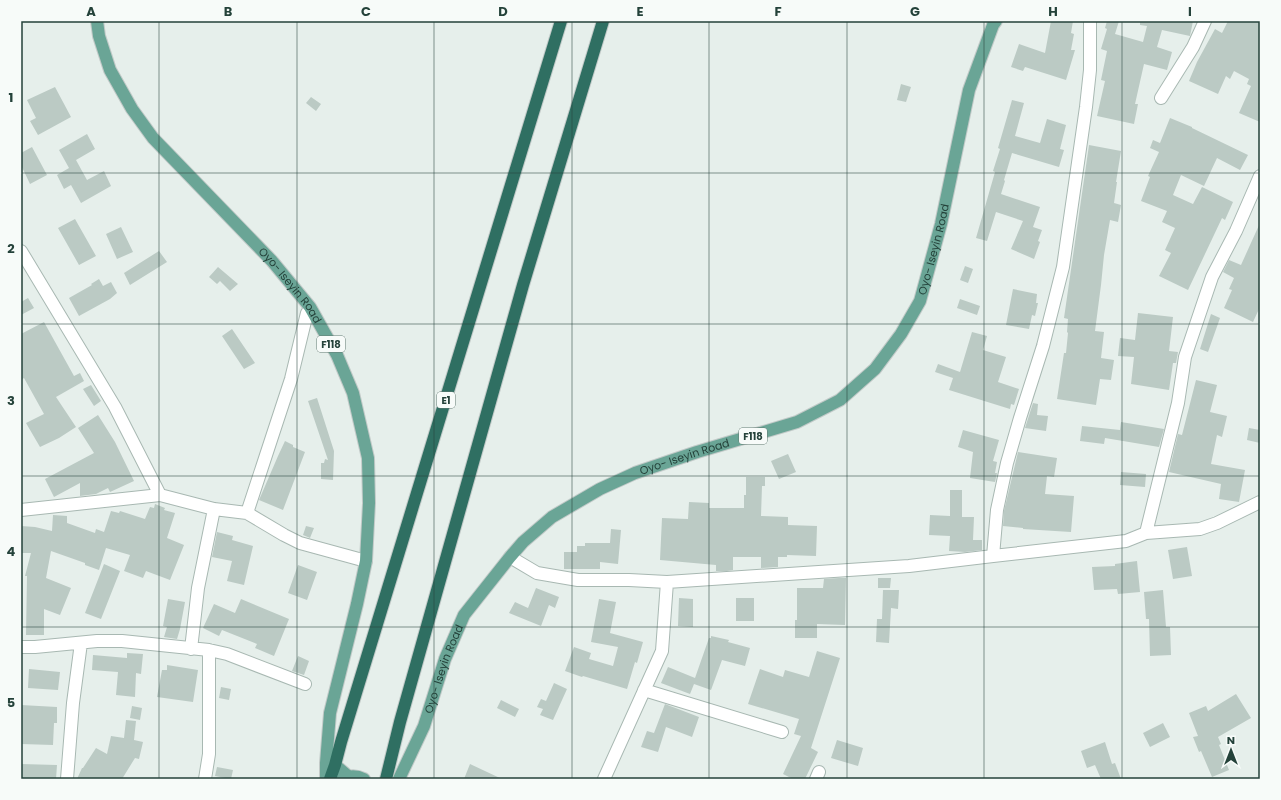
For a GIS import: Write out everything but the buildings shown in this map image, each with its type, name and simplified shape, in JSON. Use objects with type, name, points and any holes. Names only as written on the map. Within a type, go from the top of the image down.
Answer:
[{"type":"highway","name":"E1","points":[[330,779],[561,21]]},
{"type":"highway","points":[[385,778],[523,285],[603,21]]},
{"type":"main road","name":"Oyo- Iseyin Road","points":[[97,21],[98,36],[110,70],[132,109],[153,138],[272,261],[310,307],[337,355],[353,392],[368,458],[370,503],[366,561],[330,713],[328,738]]},
{"type":"main road","name":"Oyo- Iseyin Road","points":[[399,779],[424,726],[446,659],[464,615],[522,542],[552,517],[600,489],[642,470],[797,422],[840,400],[875,370],[901,334],[920,301],[941,224],[969,90],[993,25],[996,21]]},
{"type":"main road","points":[[328,738],[335,766],[345,778],[355,776],[364,779]]},
{"type":"main road","points":[[326,779],[328,738]]},
{"type":"main road","points":[[385,778],[397,773],[405,767]]},
{"type":"street","points":[[993,556],[997,510],[1007,463],[1043,346],[1064,267],[1090,70],[1090,21]]},
{"type":"street","points":[[1161,98],[1193,47],[1205,21]]},
{"type":"street","points":[[1146,533],[1178,403],[1185,357],[1212,277],[1236,231],[1260,176]]},
{"type":"street","points":[[21,251],[114,407],[160,495]]},
{"type":"street","points":[[247,513],[291,378],[307,313]]},
{"type":"street","points":[[22,507],[160,495],[214,509],[247,513],[284,536],[300,543],[366,561]]},
{"type":"street","points":[[510,556],[537,573],[578,580],[667,582],[909,566],[1126,541],[1146,533],[1200,529],[1217,523],[1260,502]]},
{"type":"street","points":[[191,649],[198,588],[214,509]]},
{"type":"street","points":[[604,779],[662,651],[667,582]]},
{"type":"street","points":[[21,647],[122,641],[209,650],[228,654],[305,684]]},
{"type":"street","points":[[67,779],[73,703],[81,643]]},
{"type":"street","points":[[205,779],[209,754],[209,650]]},
{"type":"street","points":[[644,690],[782,732]]}]
